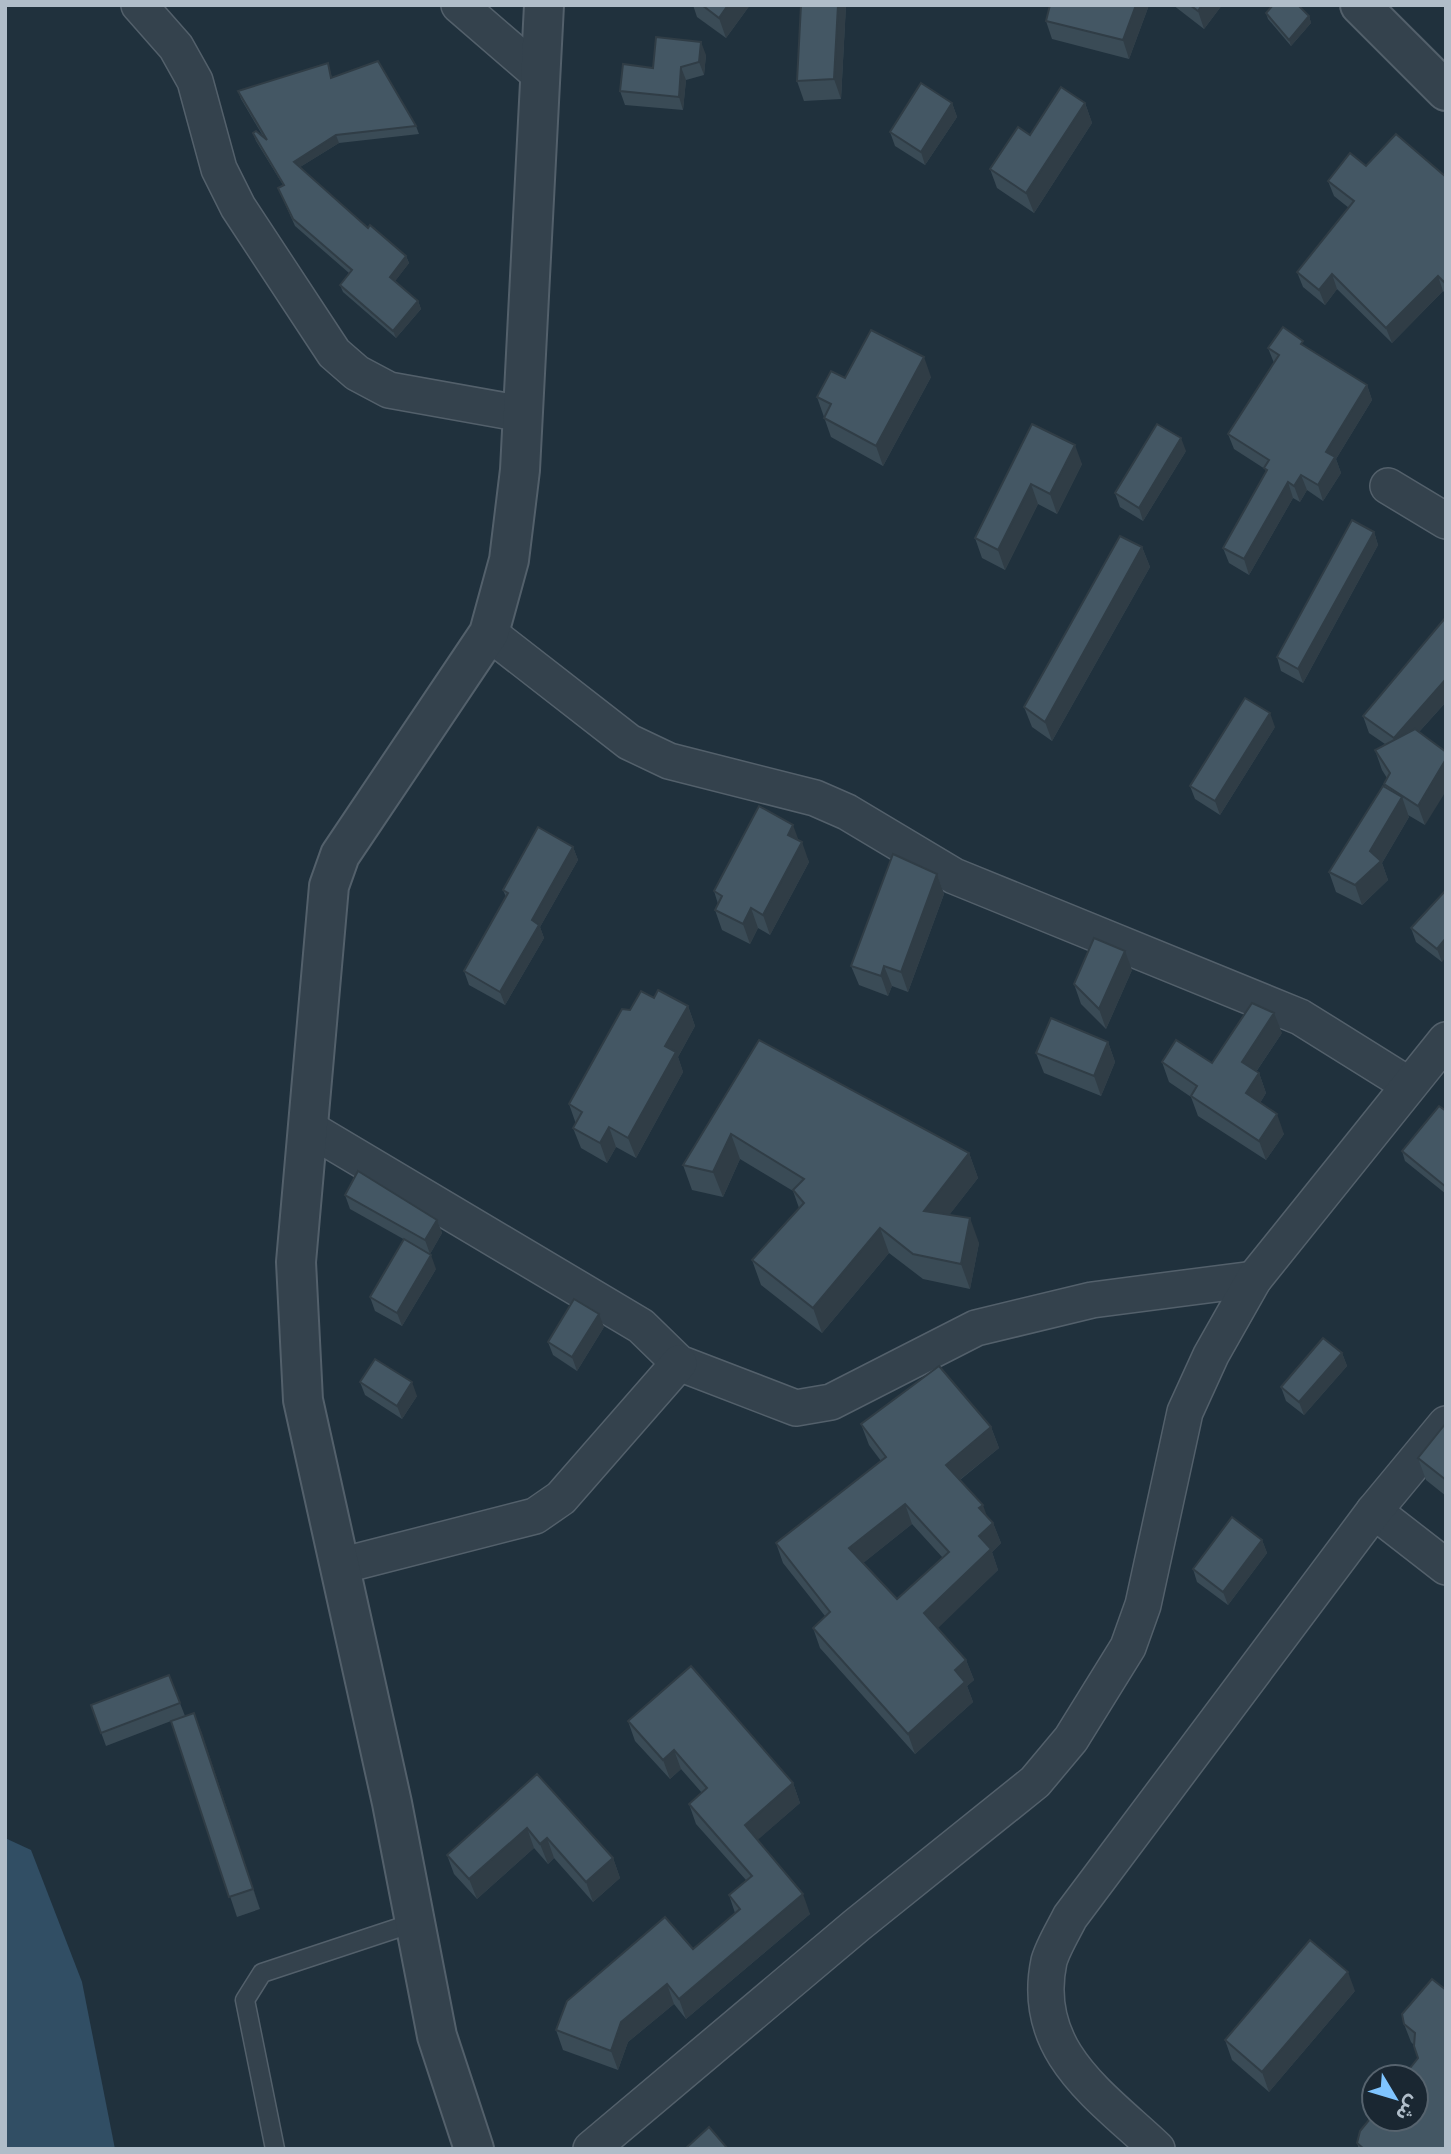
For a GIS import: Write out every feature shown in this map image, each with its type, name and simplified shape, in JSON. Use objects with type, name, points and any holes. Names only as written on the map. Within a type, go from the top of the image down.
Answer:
[{"type":"street","points":[[139,5],[176,47],[195,82],[219,169],[238,207],[334,353],[357,373],[389,390],[523,414]]},
{"type":"street","points":[[459,5],[540,75]]},
{"type":"street","points":[[474,2149],[437,2036],[392,1803],[303,1400],[296,1262],[310,1129],[321,948],[332,876],[340,855],[489,633],[509,560],[523,414],[544,5]]},
{"type":"street","points":[[1360,5],[1446,91]]},
{"type":"street","points":[[1388,485],[1446,521]]},
{"type":"street","points":[[489,633],[629,742],[669,761],[815,798],[836,807],[954,876],[1300,1017],[1409,1085]]},
{"type":"street","points":[[591,2149],[858,1925],[1035,1782],[1071,1739],[1128,1647],[1143,1605],[1185,1412],[1211,1355],[1254,1279],[1446,1040]]},
{"type":"street","points":[[310,1129],[641,1326],[678,1363],[796,1408],[831,1402],[975,1328],[1091,1300],[1254,1279]]},
{"type":"street","points":[[340,1566],[535,1516],[561,1498],[678,1363]]},
{"type":"street","points":[[1157,2149],[1073,2070],[1054,2039],[1046,2003],[1050,1960],[1070,1917],[1374,1511],[1446,1424]]},
{"type":"street","points":[[1374,1511],[1446,1567]]},
{"type":"lane","points":[[275,2149],[245,2000],[262,1973],[414,1923]]},
{"type":"water","points":[[5,1838],[31,1850],[82,1982],[115,2149],[5,2149]]},
{"type":"building","points":[[702,5],[728,5],[719,18]]},
{"type":"building","points":[[801,5],[838,5],[834,79],[797,81]]},
{"type":"building","points":[[1050,5],[1136,5],[1123,40],[1046,21]]},
{"type":"building","points":[[1190,5],[1202,5],[1198,11]]},
{"type":"building","points":[[1273,5],[1298,5],[1309,16],[1289,40],[1266,13]]},
{"type":"building","points":[[656,37],[701,42],[699,62],[681,67],[679,97],[620,91],[623,64],[653,68]]},
{"type":"building","points":[[378,61],[416,126],[336,135],[294,162],[368,228],[370,225],[406,256],[390,277],[418,301],[393,331],[340,285],[352,270],[293,219],[278,188],[284,185],[253,133],[256,131],[267,140],[238,91],[328,63],[331,78]]},
{"type":"building","points":[[921,83],[952,103],[921,152],[890,132]]},
{"type":"building","points":[[1061,87],[1085,103],[1026,193],[990,169],[1018,127],[1030,135]]},
{"type":"building","points":[[1396,134],[1446,177],[1446,284],[1438,276],[1386,328],[1332,274],[1319,290],[1297,272],[1354,201],[1328,181],[1350,153],[1366,166]]},
{"type":"building","points":[[1283,327],[1303,341],[1301,344],[1367,385],[1326,452],[1335,457],[1318,485],[1301,475],[1294,486],[1288,482],[1244,559],[1223,548],[1267,470],[1264,468],[1269,460],[1228,434],[1279,355],[1268,348]]},
{"type":"building","points":[[871,330],[924,357],[876,446],[824,418],[831,404],[817,397],[831,371],[845,378]]},
{"type":"building","points":[[1032,424],[1075,445],[1050,494],[1031,484],[998,550],[975,538]]},
{"type":"building","points":[[1157,424],[1181,438],[1139,508],[1115,493]]},
{"type":"building","points":[[1352,520],[1374,532],[1298,669],[1277,657]]},
{"type":"building","points":[[1120,536],[1142,547],[1045,722],[1024,707]]},
{"type":"building","points":[[1446,617],[1446,679],[1394,738],[1363,716]]},
{"type":"building","points":[[1245,698],[1270,713],[1215,801],[1190,786]]},
{"type":"building","points":[[1415,729],[1446,752],[1446,759],[1418,806],[1384,784],[1390,773],[1375,750]]},
{"type":"building","points":[[1383,786],[1402,797],[1370,851],[1381,861],[1355,885],[1329,872]]},
{"type":"building","points":[[759,806],[793,825],[788,835],[802,842],[763,915],[751,908],[743,924],[715,910],[722,896],[714,891]]},
{"type":"building","points":[[538,827],[573,847],[532,920],[539,925],[500,992],[464,971],[508,893],[503,890]]},
{"type":"building","points":[[893,854],[937,874],[901,972],[884,966],[881,976],[851,966]]},
{"type":"building","points":[[1446,890],[1446,938],[1437,949],[1411,928]]},
{"type":"building","points":[[1094,938],[1125,951],[1099,1009],[1074,984]]},
{"type":"building","points":[[658,990],[688,1006],[665,1046],[676,1052],[628,1138],[609,1127],[600,1143],[573,1128],[582,1112],[569,1104],[622,1009],[630,1010],[641,991],[654,998]]},
{"type":"building","points":[[1252,1003],[1274,1013],[1242,1062],[1259,1073],[1246,1093],[1277,1114],[1259,1141],[1191,1096],[1197,1086],[1162,1062],[1176,1040],[1212,1063]]},
{"type":"building","points":[[1051,1018],[1108,1042],[1094,1076],[1036,1053]]},
{"type":"building","points":[[759,1040],[969,1153],[924,1211],[970,1218],[961,1264],[913,1254],[880,1228],[813,1308],[752,1260],[804,1203],[793,1190],[804,1179],[731,1134],[713,1172],[683,1165]]},
{"type":"building","points":[[1439,1106],[1446,1111],[1446,1187],[1402,1151]]},
{"type":"building","points":[[358,1171],[437,1220],[425,1240],[345,1195]]},
{"type":"building","points":[[404,1239],[431,1255],[397,1313],[370,1297]]},
{"type":"building","points":[[574,1299],[599,1314],[572,1357],[548,1342]]},
{"type":"building","points":[[1323,1338],[1342,1353],[1299,1402],[1281,1387]]},
{"type":"building","points":[[375,1359],[412,1382],[397,1406],[360,1382]]},
{"type":"building","points":[[939,1366],[991,1427],[946,1465],[983,1505],[979,1508],[993,1523],[979,1536],[991,1549],[924,1613],[966,1660],[955,1670],[965,1682],[908,1734],[813,1628],[830,1612],[776,1543],[886,1457],[861,1424]],"holes":[[[905,1504],[949,1552],[897,1599],[849,1548]]]},
{"type":"building","points":[[1446,1423],[1446,1480],[1418,1458]]},
{"type":"building","points":[[1232,1517],[1262,1540],[1223,1592],[1193,1569]]},
{"type":"building","points":[[691,1666],[793,1783],[745,1825],[803,1894],[679,1999],[667,1984],[621,2022],[611,2051],[556,2030],[567,2001],[665,1917],[693,1949],[740,1909],[729,1895],[752,1876],[689,1804],[707,1788],[674,1750],[663,1760],[628,1721]]},
{"type":"building","points":[[169,1675],[180,1703],[101,1733],[91,1705]]},
{"type":"building","points":[[194,1713],[253,1889],[229,1897],[171,1721]]},
{"type":"building","points":[[537,1774],[613,1858],[586,1882],[547,1838],[540,1844],[527,1828],[469,1879],[447,1855]]},
{"type":"building","points":[[1310,1940],[1348,1972],[1262,2072],[1225,2040]]},
{"type":"building","points":[[1432,1979],[1446,1990],[1446,2149],[1364,2149],[1357,2143],[1360,2131],[1430,2133],[1430,2063],[1414,2063],[1418,2058],[1414,2046],[1415,2033],[1404,2024],[1402,2014]]},
{"type":"building","points":[[709,2127],[728,2149],[685,2149]]}]
